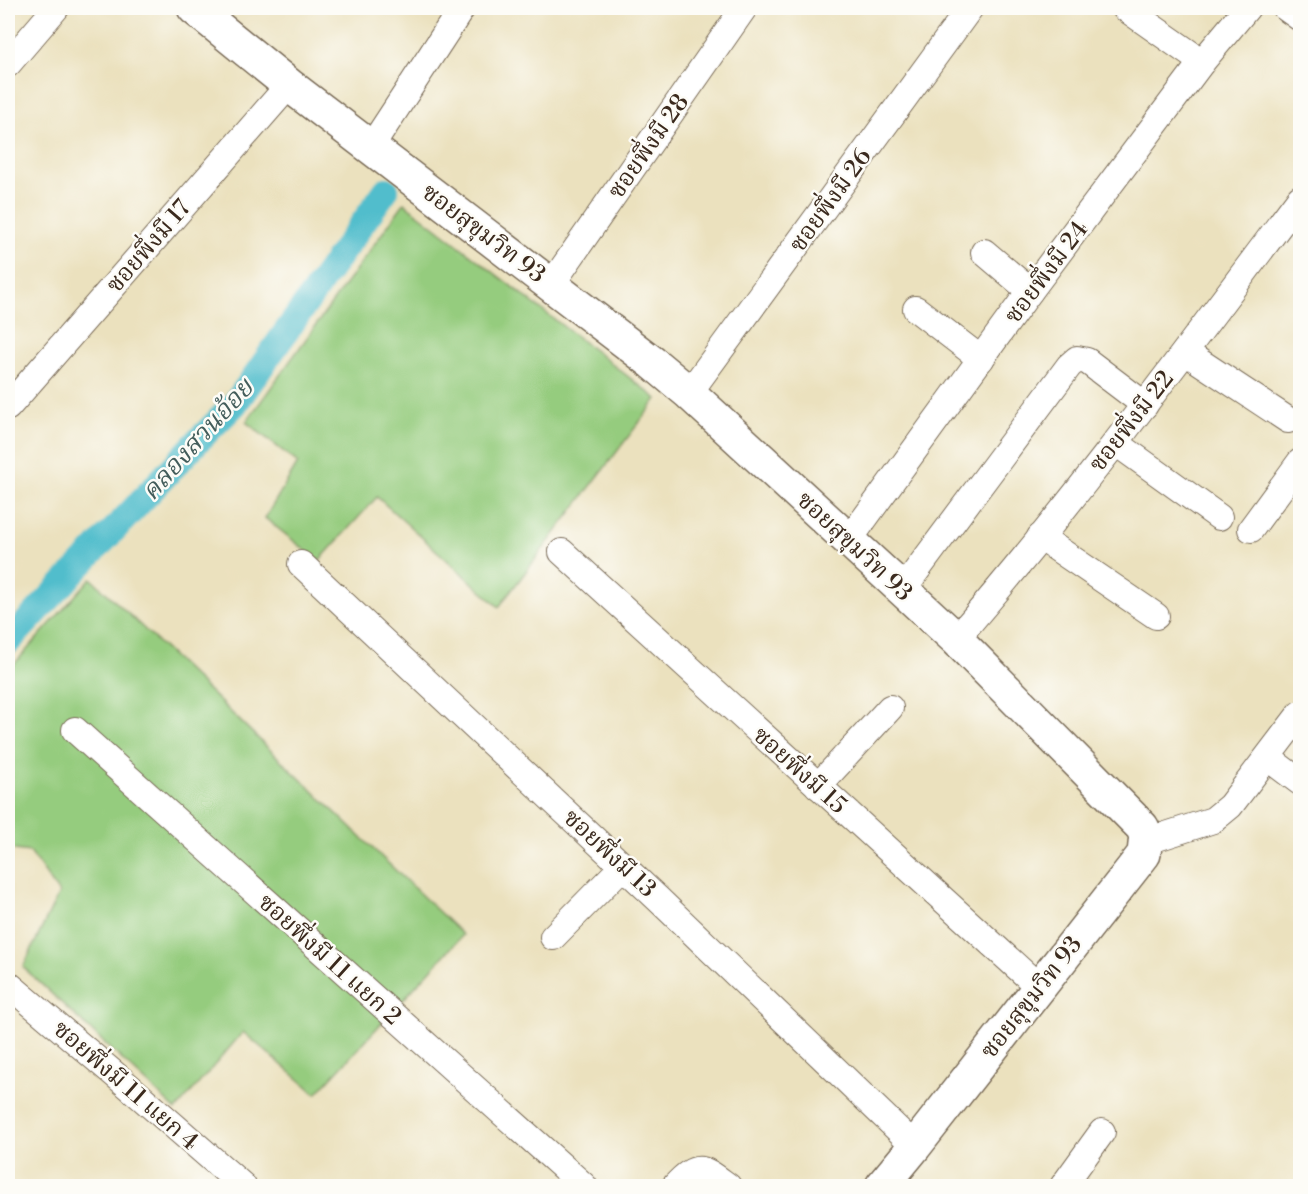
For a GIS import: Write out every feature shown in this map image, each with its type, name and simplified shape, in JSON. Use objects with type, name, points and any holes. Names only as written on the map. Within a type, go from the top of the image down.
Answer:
[{"type":"street","points":[[8,64],[56,8]]},
{"type":"street","name":"ซอยสุขุมวิท 93","points":[[194,8],[289,85],[689,393],[956,639],[1142,827],[1146,835],[1144,854],[882,1186]]},
{"type":"street","points":[[370,147],[462,8]]},
{"type":"street","name":"ซอยพึ่งมี 28","points":[[551,285],[744,8]]},
{"type":"street","name":"ซอยพึ่งมี 26","points":[[689,393],[970,8]]},
{"type":"street","points":[[1125,8],[1202,62]]},
{"type":"street","name":"ซอยพึ่งมี 24","points":[[849,540],[1030,291],[1202,62],[1247,8]]},
{"type":"street","points":[[1286,8],[1300,18]]},
{"type":"street","name":"ซอยพึ่งมี 17","points":[[8,406],[289,85]]},
{"type":"street","name":"ซอยพึ่งมี 22","points":[[956,639],[1116,443],[1300,198]]},
{"type":"street","points":[[984,252],[1030,291]]},
{"type":"street","points":[[916,309],[981,359]]},
{"type":"street","points":[[1185,352],[1288,420]]},
{"type":"street","points":[[903,589],[1077,358],[1087,361],[1145,405]]},
{"type":"street","points":[[1116,443],[1219,516]]},
{"type":"street","points":[[1251,529],[1300,462]]},
{"type":"street","points":[[1040,537],[1156,616]]},
{"type":"street","name":"ซอยพึ่งมี 15","points":[[562,552],[1039,987]]},
{"type":"street","name":"ซอยพึ่งมี 13","points":[[301,564],[623,866],[915,1146]]},
{"type":"street","points":[[818,786],[890,708]]},
{"type":"street","points":[[1146,835],[1160,837],[1213,820],[1230,807],[1300,714]]},
{"type":"street","name":"ซอยพึ่งมี 11 แยก 2","points":[[75,730],[584,1186]]},
{"type":"street","points":[[1268,758],[1300,782]]},
{"type":"street","points":[[553,938],[623,866]]},
{"type":"street","name":"ซอยพึ่งมี 11 แยก 4","points":[[8,984],[243,1186]]},
{"type":"street","points":[[1063,1186],[1102,1132]]},
{"type":"street","points":[[675,1186],[687,1173],[701,1169],[728,1186]]},
{"type":"green space","points":[[404,203],[657,399],[499,607],[377,497],[319,561],[265,518],[298,463],[246,422]]},
{"type":"green space","points":[[91,578],[463,935],[316,1094],[243,1032],[176,1110],[23,967],[59,893],[30,852],[8,849],[8,671]]},
{"type":"waterway","name":"คลองสวนอ้อย","points":[[8,642],[235,404],[386,190]]}]
